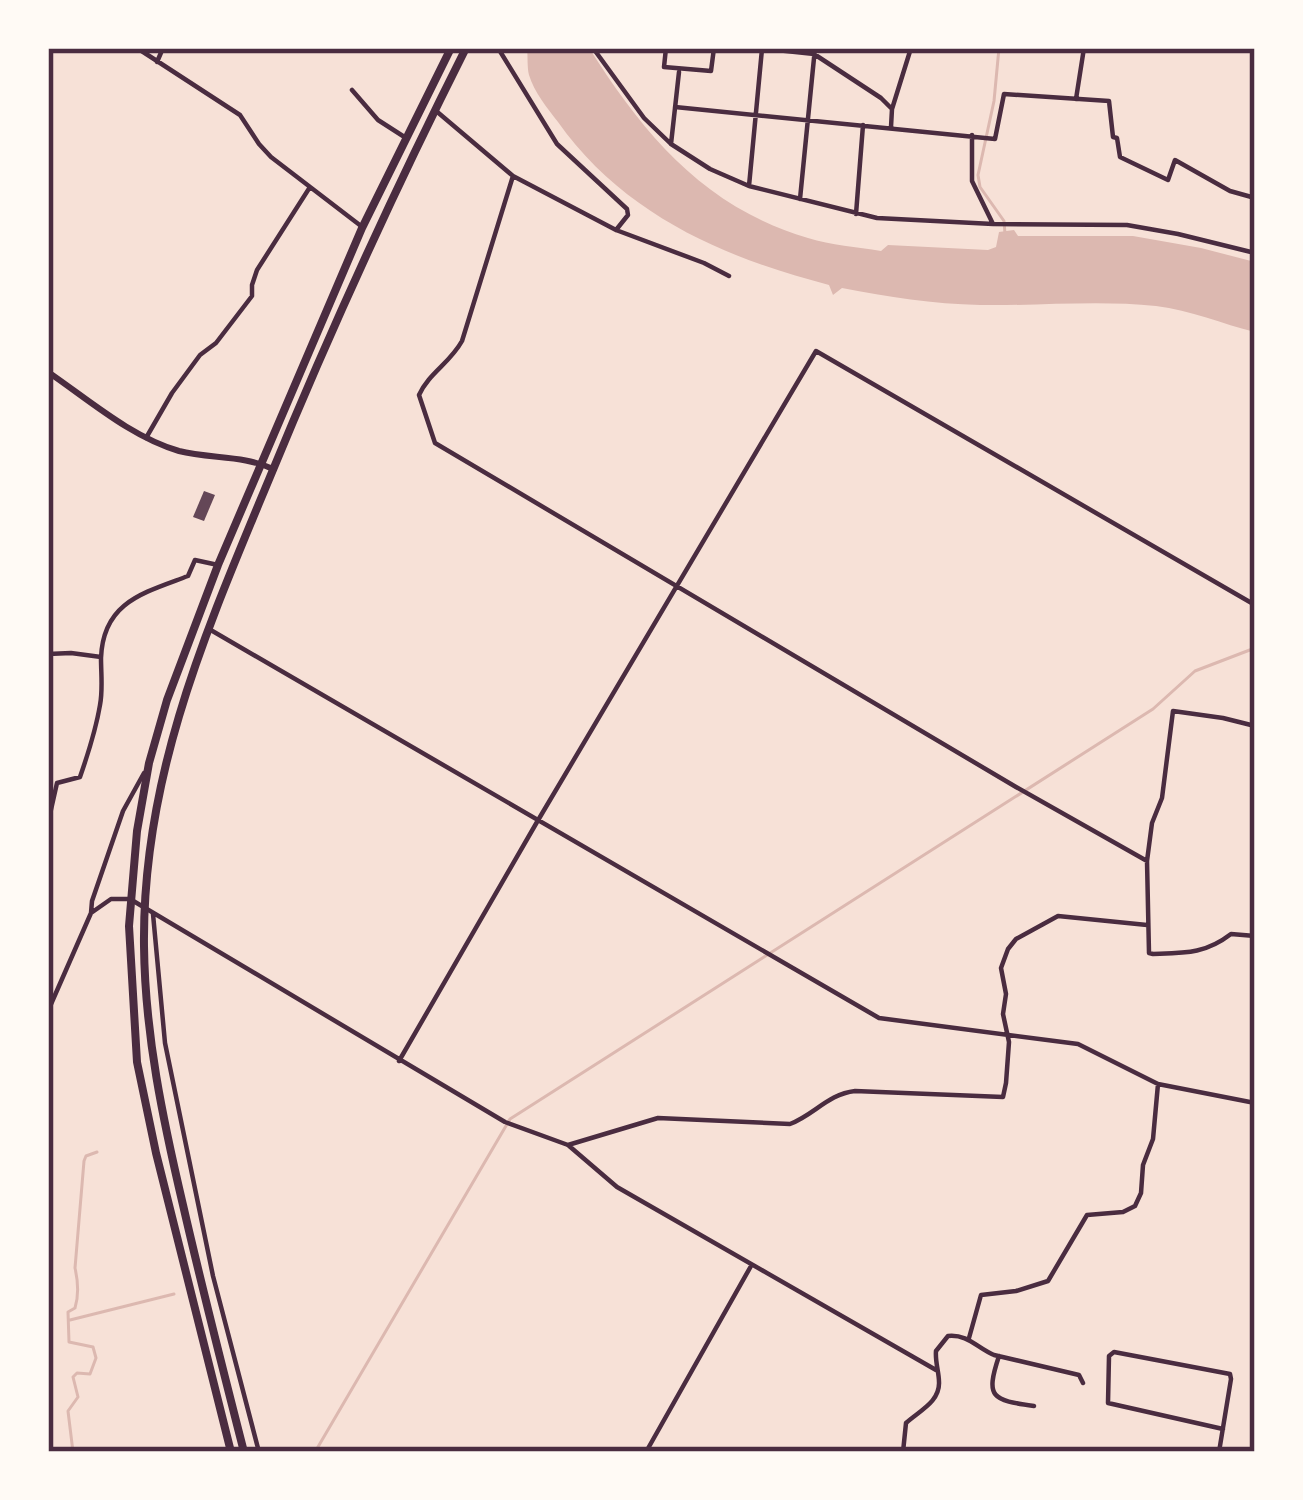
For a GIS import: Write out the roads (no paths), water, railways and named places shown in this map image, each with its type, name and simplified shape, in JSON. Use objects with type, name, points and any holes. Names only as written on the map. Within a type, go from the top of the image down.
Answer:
[{"type":"highway","points":[[231,1452],[140,1076],[131,992],[130,899],[136,831],[167,700],[218,565],[362,228],[451,48]]},
{"type":"highway","points":[[244,1452],[159,1100],[147,1008],[151,830],[181,703],[207,628],[374,232],[466,48]]},
{"type":"street","points":[[137,48],[240,115],[271,157],[362,228]]},
{"type":"street","points":[[157,62],[163,48]]},
{"type":"street","points":[[498,48],[557,144],[627,209],[628,215],[616,230]]},
{"type":"street","points":[[593,48],[644,118],[671,144],[748,186],[856,214],[925,222],[1127,225],[1255,253]]},
{"type":"street","points":[[666,48],[664,67],[711,71],[714,48]]},
{"type":"street","points":[[748,186],[759,48],[815,51],[892,109]]},
{"type":"street","points":[[891,127],[911,48]]},
{"type":"street","points":[[1076,99],[1084,48]]},
{"type":"street","points":[[800,199],[815,51]]},
{"type":"street","points":[[671,144],[680,70]]},
{"type":"street","points":[[352,90],[378,120],[406,138]]},
{"type":"street","points":[[675,106],[994,139],[1004,94],[1109,101],[1112,137],[1117,138],[1120,157],[1168,180],[1175,160],[1231,191],[1255,198]]},
{"type":"street","points":[[435,110],[513,176],[616,230],[729,276]]},
{"type":"street","points":[[856,214],[863,125]]},
{"type":"street","points":[[972,135],[972,182],[995,224]]},
{"type":"street","points":[[513,176],[462,341],[419,395],[434,443],[1147,861]]},
{"type":"street","points":[[146,438],[200,355],[216,343],[252,296],[257,270],[310,187]]},
{"type":"street","points":[[399,1061],[816,350],[1255,605]]},
{"type":"street","points":[[48,372],[146,438],[185,452],[273,469]]},
{"type":"street","points":[[48,823],[57,783],[80,777],[100,703],[108,623],[136,596],[188,576],[195,560],[218,565]]},
{"type":"street","points":[[207,628],[879,1018],[1083,1046],[1158,1084],[1255,1103]]},
{"type":"street","points":[[48,654],[101,657]]},
{"type":"street","points":[[1255,726],[1173,711],[1162,798],[1152,823],[1147,861],[1149,953],[1202,952],[1231,934],[1255,936]]},
{"type":"street","points":[[48,1006],[91,913],[123,811],[149,763]]},
{"type":"street","points":[[91,913],[111,899],[130,899],[508,1124],[568,1145],[617,1187],[936,1370]]},
{"type":"street","points":[[149,911],[165,1043],[213,1276],[259,1452]]},
{"type":"street","points":[[568,1145],[658,1118],[790,1124],[829,1098],[855,1091],[998,1098],[1005,1093],[1006,1083],[1006,994],[1001,968],[1016,939],[1058,916],[1147,926]]},
{"type":"street","points":[[969,1338],[981,1295],[1048,1281],[1088,1215],[1135,1207],[1152,1146],[1158,1084]]},
{"type":"street","points":[[646,1452],[751,1266]]},
{"type":"street","points":[[903,1452],[906,1423],[937,1394],[940,1379],[935,1351],[952,1335],[969,1338],[982,1350],[999,1356],[1079,1375],[1083,1383]]},
{"type":"street","points":[[1219,1452],[1223,1429],[1230,1374],[1114,1352],[1109,1356],[1108,1403],[1223,1429]]},
{"type":"street","points":[[999,1356],[991,1388],[995,1395],[1034,1406]]},
{"type":"waterway","points":[[999,48],[994,101],[978,175],[980,187],[1004,221],[1005,234]]},
{"type":"waterway","points":[[315,1452],[510,1119],[1153,709],[1195,671],[1255,648]]},
{"type":"waterway","points":[[73,1452],[68,1411],[78,1397],[73,1377],[90,1374],[96,1358],[93,1347],[69,1342],[68,1312],[75,1308],[77,1298],[84,1161],[97,1152]]},
{"type":"waterway","points":[[70,1320],[174,1294]]}]
